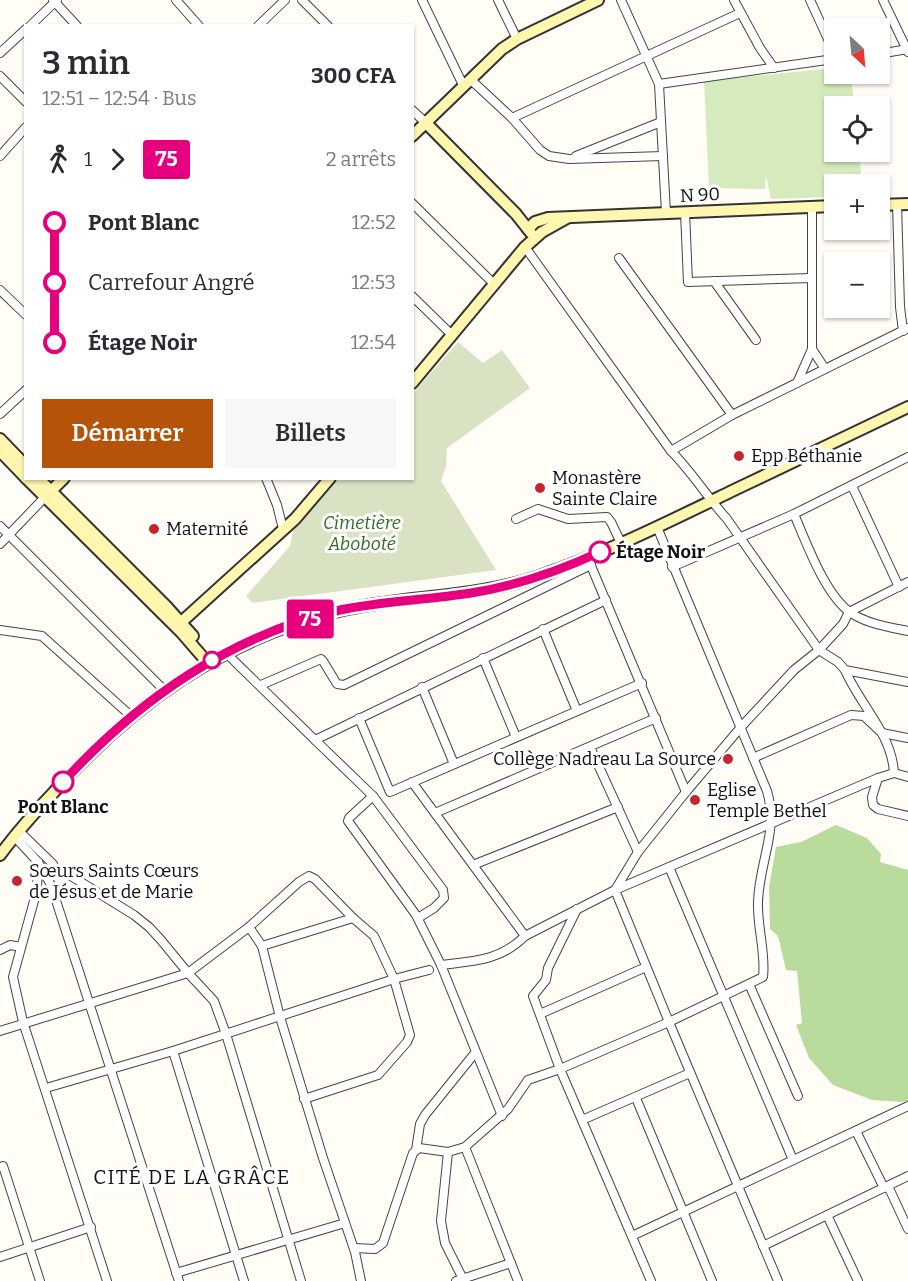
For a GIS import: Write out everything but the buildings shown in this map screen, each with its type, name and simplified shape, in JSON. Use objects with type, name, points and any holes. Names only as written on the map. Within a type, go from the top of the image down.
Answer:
[{"type":"main road","points":[[414,134],[502,49],[517,39],[598,0]]},
{"type":"main road","points":[[414,380],[525,247],[535,230],[516,214],[426,123]]},
{"type":"main road","name":"N 90","points":[[535,230],[548,218],[824,206]]},
{"type":"main road","points":[[0,855],[16,833],[85,758],[131,716],[164,690],[207,662],[301,622],[339,611],[504,587],[589,562],[621,543],[908,407]]},
{"type":"main road","points":[[0,439],[24,464]]},
{"type":"main road","points":[[0,451],[24,476]]},
{"type":"main road","points":[[29,480],[47,494],[179,625],[204,652],[207,662]]},
{"type":"main road","points":[[39,480],[47,494]]},
{"type":"main road","points":[[47,494],[62,480]]},
{"type":"main road","points":[[179,625],[295,519],[328,480]]},
{"type":"street","points":[[176,0],[197,24]]},
{"type":"street","points":[[260,24],[285,0]]},
{"type":"street","points":[[303,0],[326,24]]},
{"type":"street","points":[[422,0],[467,82],[512,118],[540,150],[549,156],[569,159],[663,156]]},
{"type":"street","points":[[498,0],[517,39]]},
{"type":"street","points":[[621,0],[659,84],[666,213]]},
{"type":"street","points":[[734,0],[774,68]]},
{"type":"street","points":[[810,0],[824,30]]},
{"type":"street","points":[[883,0],[907,50],[890,52]]},
{"type":"street","points":[[32,24],[55,1],[75,24]]},
{"type":"street","points":[[512,118],[740,13]]},
{"type":"street","points":[[0,53],[24,32]]},
{"type":"street","points":[[659,84],[824,60]]},
{"type":"street","points":[[0,76],[24,100]]},
{"type":"street","points":[[414,112],[426,123]]},
{"type":"street","points":[[569,159],[661,122]]},
{"type":"street","points":[[0,156],[24,130]]},
{"type":"street","points":[[671,451],[732,416],[905,329],[900,307],[903,204]]},
{"type":"street","points":[[414,205],[494,284]]},
{"type":"street","points":[[796,383],[813,349],[812,207]]},
{"type":"street","points":[[684,212],[688,282],[811,278]]},
{"type":"street","points":[[525,247],[671,451],[688,468],[819,650],[838,662],[844,670],[882,733],[891,753],[894,773]]},
{"type":"street","points":[[619,258],[732,416]]},
{"type":"street","points":[[714,281],[756,340]]},
{"type":"street","points":[[0,290],[24,313]]},
{"type":"street","points":[[414,298],[452,335]]},
{"type":"street","points":[[813,349],[825,369]]},
{"type":"street","points":[[0,414],[24,392]]},
{"type":"street","points":[[672,567],[852,486],[908,457]]},
{"type":"street","points":[[267,480],[278,505],[283,529]]},
{"type":"street","points":[[852,486],[899,587]]},
{"type":"street","points":[[0,544],[47,494]]},
{"type":"street","points":[[516,519],[538,510],[569,519],[606,518],[611,522],[621,543]]},
{"type":"street","points":[[794,513],[825,581],[849,612],[867,621],[908,631]]},
{"type":"street","points":[[0,526],[164,690]]},
{"type":"street","points":[[416,1150],[423,1148],[448,1152],[465,1148],[502,1116],[532,1077],[560,1069],[669,1022],[763,975],[758,903],[772,823],[771,803],[657,527]]},
{"type":"street","points":[[261,685],[321,659],[337,684],[344,685],[589,562],[642,683],[686,792]]},
{"type":"street","points":[[615,890],[638,852],[686,792],[741,727],[794,670],[819,650],[843,624],[849,612],[908,582]]},
{"type":"street","points":[[315,740],[543,628],[606,600]]},
{"type":"street","points":[[543,628],[577,711]]},
{"type":"street","points":[[0,630],[42,636],[131,716]]},
{"type":"street","points":[[226,653],[374,798],[445,893],[441,902],[418,918]]},
{"type":"street","points":[[483,658],[516,737]]},
{"type":"street","points":[[844,670],[908,682]]},
{"type":"street","points":[[502,1116],[441,965],[418,918],[348,821],[374,798],[642,683]]},
{"type":"street","points":[[422,687],[454,764]]},
{"type":"street","points":[[753,758],[851,715],[864,716],[882,733],[908,738]]},
{"type":"street","points":[[359,718],[390,792]]},
{"type":"street","points":[[435,813],[656,718]]},
{"type":"street","points":[[590,747],[638,852]]},
{"type":"street","points":[[441,965],[490,958],[502,954],[513,948],[525,936],[615,890],[878,778],[894,773],[908,777]]},
{"type":"street","points":[[878,778],[872,797],[873,805],[878,809],[908,816]]},
{"type":"street","points":[[412,782],[525,936]]},
{"type":"street","points":[[473,866],[618,807]]},
{"type":"street","points":[[16,833],[40,858],[50,882],[177,1277],[236,1256],[345,1223]]},
{"type":"street","points":[[40,858],[53,864],[50,882]]},
{"type":"street","points":[[40,858],[37,890],[13,976],[23,1022],[107,1281]]},
{"type":"street","points":[[669,867],[793,1161]]},
{"type":"street","points":[[53,868],[63,871],[134,915],[161,939],[214,1001],[301,1281]]},
{"type":"street","points":[[0,1030],[188,973],[249,927],[299,882],[309,876],[330,892],[353,918],[374,936],[394,979],[410,1032],[407,1042],[378,1075],[304,1099]]},
{"type":"street","points":[[615,890],[778,1281]]},
{"type":"street","points":[[578,909],[548,968],[546,980],[534,993],[560,1069],[651,1281]]},
{"type":"street","points":[[262,945],[353,918]]},
{"type":"street","points":[[249,927],[262,945],[304,1099],[354,1248],[361,1281]]},
{"type":"street","points":[[0,951],[10,945],[21,947]]},
{"type":"street","points":[[540,1014],[646,967]]},
{"type":"street","points":[[46,1088],[173,1051],[394,979],[429,970]]},
{"type":"street","points":[[749,984],[798,1096]]},
{"type":"street","points":[[173,1051],[244,1281]]},
{"type":"street","points":[[354,1248],[375,1249],[383,1243],[413,1153],[416,1150],[420,1124],[475,1053]]},
{"type":"street","points":[[582,1120],[690,1073]]},
{"type":"street","points":[[636,1098],[712,1281]]},
{"type":"street","points":[[632,1236],[908,1106]]},
{"type":"street","points":[[856,1131],[908,1229]]},
{"type":"street","points":[[465,1148],[518,1281]]},
{"type":"street","points":[[448,1152],[441,1221],[446,1244],[460,1280],[511,1263]]},
{"type":"street","points":[[3,1166],[40,1281]]},
{"type":"street","points":[[763,1246],[908,1176]]},
{"type":"street","points":[[827,1215],[858,1281]]},
{"type":"street","points":[[0,1257],[91,1227]]},
{"type":"green space","points":[[824,69],[824,84],[852,84],[853,96],[824,96],[824,162],[860,162],[861,174],[824,174],[824,197],[771,199],[766,176],[765,189],[709,188],[704,81]]},
{"type":"green space","name":"Cimetière Aboboté","points":[[458,342],[483,363],[502,350],[530,388],[447,448],[446,466],[441,481],[496,570],[253,603],[246,596],[290,546],[294,527],[336,480],[414,480],[414,392]]},
{"type":"green space","points":[[836,825],[867,838],[881,854],[880,862],[908,870],[908,1101],[872,1100],[833,1085],[809,1058],[796,1025],[802,1023],[797,971],[786,970],[778,936],[770,929],[769,887],[776,847],[801,842]]},
{"type":"bus line","name":"75","points":[[63,782],[102,741],[164,690],[207,662],[267,635],[339,611],[504,587],[549,573],[600,552]]},
{"type":"place","name":"Epp Béthanie","points":[[739,456]]},
{"type":"place","name":"Monastère Sainte Claire","points":[[540,488]]},
{"type":"place","name":"Maternité","points":[[154,529]]},
{"type":"place","name":"Étage Noir","points":[[600,552]]},
{"type":"place","name":"Collège Nadreau La Source","points":[[728,759]]},
{"type":"place","name":"Pont Blanc","points":[[63,782]]},
{"type":"place","name":"Eglise Temple Bethel","points":[[695,800]]},
{"type":"place","name":"Sœurs Saints Cœurs de Jésus et de Marie","points":[[17,881]]},
{"type":"district","name":"CITÉ DE LA GRÂCE","points":[[192,1177]]}]
